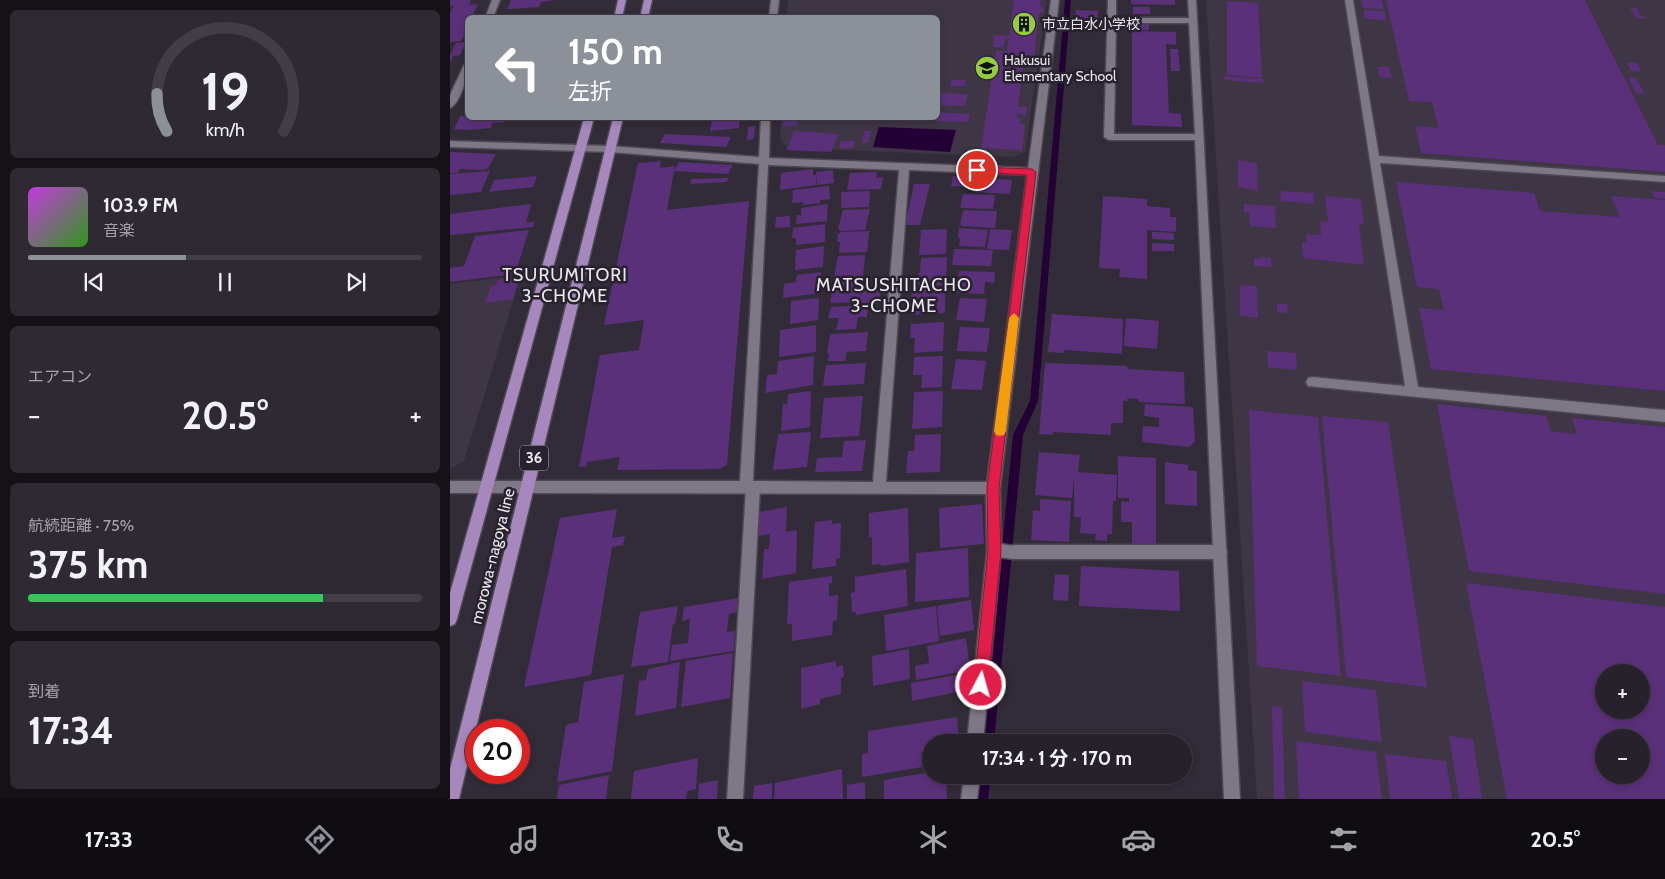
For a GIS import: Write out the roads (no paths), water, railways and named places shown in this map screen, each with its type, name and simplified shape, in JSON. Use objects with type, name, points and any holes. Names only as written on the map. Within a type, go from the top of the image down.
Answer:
[{"type":"main road","points":[[619,15],[622,0]]},
{"type":"main road","points":[[645,15],[648,0]]},
{"type":"main road","name":"morowa-nagoya line","points":[[450,618],[589,120]]},
{"type":"main road","name":"morowa-nagoya line","points":[[451,799],[617,120]]},
{"type":"street","points":[[489,15],[496,0]]},
{"type":"street","points":[[773,15],[775,0]]},
{"type":"street","points":[[976,734],[1003,551],[993,488],[1055,0]]},
{"type":"street","points":[[1112,0],[1109,137],[1200,137]]},
{"type":"street","points":[[1192,0],[1232,799]]},
{"type":"street","points":[[1349,0],[1412,391]]},
{"type":"street","points":[[1112,20],[1193,20]]},
{"type":"street","points":[[450,105],[465,72]]},
{"type":"street","points":[[735,799],[766,120]]},
{"type":"street","points":[[450,144],[610,149],[763,161],[1032,172]]},
{"type":"street","points":[[1375,159],[1665,180]]},
{"type":"street","points":[[879,488],[904,167]]},
{"type":"street","points":[[1312,382],[1665,416]]},
{"type":"street","points":[[450,487],[993,488]]},
{"type":"street","points":[[1003,551],[1220,552]]},
{"type":"street","points":[[969,799],[971,784]]},
{"type":"waterway","points":[[989,734],[1018,435],[1034,401],[1068,0]]},
{"type":"waterway","points":[[982,799],[984,784]]},
{"type":"place","name":"市立白水小学校","points":[[1024,24]]},
{"type":"place","name":"Hakusui Elementary School","points":[[987,68]]},
{"type":"district","name":"TSURUMITORI 3-CHOME","points":[[565,285]]},
{"type":"district","name":"MATSUSHITACHO 3-CHOME","points":[[894,295]]}]
